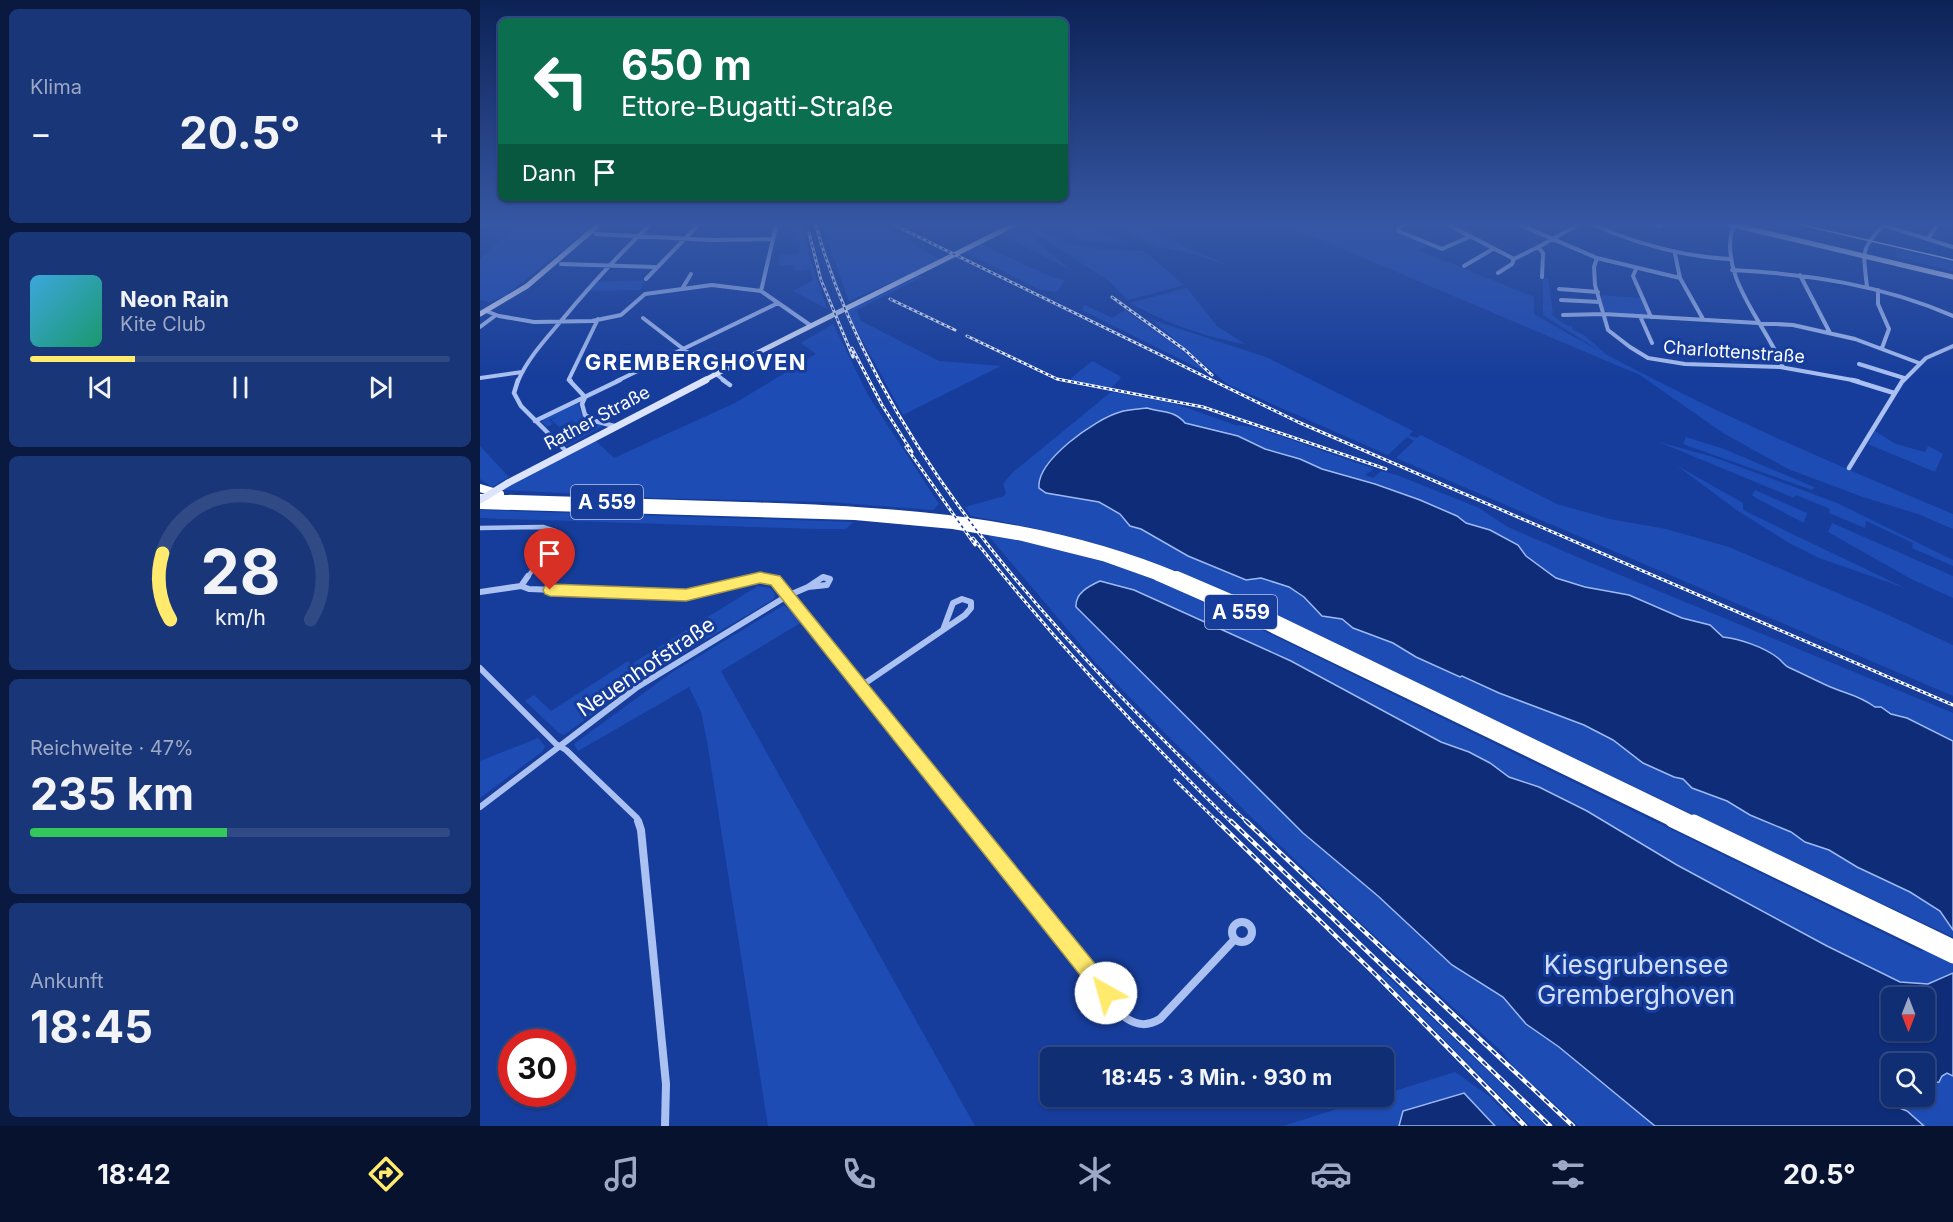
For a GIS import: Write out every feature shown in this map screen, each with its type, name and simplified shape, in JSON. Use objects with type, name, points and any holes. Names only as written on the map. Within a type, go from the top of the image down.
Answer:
[{"type":"highway","points":[[480,488],[497,494],[547,501]]},
{"type":"highway","name":"A 559","points":[[480,499],[906,513],[1006,526],[1062,538],[1118,554],[1258,611],[1939,945],[1953,957]]},
{"type":"highway","name":"A 559","points":[[480,505],[904,519],[1003,532],[1103,557],[1171,581],[1242,613],[1939,945],[1953,946]]},
{"type":"street","points":[[482,310],[527,286],[540,275]]},
{"type":"street","points":[[566,451],[521,406],[514,393],[522,372],[600,275]]},
{"type":"street","points":[[646,279],[649,275]]},
{"type":"street","points":[[682,289],[691,275]]},
{"type":"street","points":[[761,291],[765,275]]},
{"type":"street","name":"Rather Straße","points":[[480,499],[566,451],[810,325],[918,275]]},
{"type":"street","name":"Charlottenstraße","points":[[1594,275],[1601,310],[1608,330],[1642,354],[1656,360],[1783,367],[1854,379],[1894,393]]},
{"type":"street","points":[[1634,275],[1651,316]]},
{"type":"street","points":[[1663,275],[1680,278]]},
{"type":"street","points":[[1679,275],[1703,319]]},
{"type":"street","points":[[1735,275],[1778,351],[1783,367]]},
{"type":"street","points":[[1794,275],[1867,287],[1911,298],[1953,316]]},
{"type":"street","points":[[1800,275],[1805,288],[1824,316],[1830,333]]},
{"type":"street","points":[[1865,275],[1867,287]]},
{"type":"street","points":[[482,310],[521,321],[561,322],[598,319],[620,315],[633,306],[641,295],[712,285],[761,291],[810,325]]},
{"type":"street","points":[[1559,289],[1598,292]]},
{"type":"street","points":[[1878,290],[1878,304],[1889,328],[1882,348]]},
{"type":"street","points":[[1561,300],[1600,302]]},
{"type":"street","points":[[535,421],[778,303]]},
{"type":"street","points":[[480,327],[496,315]]},
{"type":"street","points":[[1563,315],[1651,316],[1793,325],[1882,348],[1919,363]]},
{"type":"street","points":[[1640,316],[1652,343]]},
{"type":"street","points":[[643,318],[730,385]]},
{"type":"street","points":[[585,397],[569,379],[598,319]]},
{"type":"street","points":[[1849,468],[1904,378],[1919,363],[1953,346]]},
{"type":"street","points":[[1859,364],[1904,378]]},
{"type":"street","points":[[480,378],[522,372]]},
{"type":"street","points":[[585,397],[582,405],[585,416],[594,422],[614,426]]},
{"type":"street","points":[[480,528],[543,527],[555,531],[554,539],[521,586]]},
{"type":"street","points":[[480,592],[521,586],[529,589],[686,595],[766,577],[781,584],[787,596],[1126,1018],[1132,1022],[1147,1025],[1160,1019],[1235,939]]},
{"type":"street","name":"Neuenhofstraße","points":[[480,807],[636,688],[787,596],[808,587]]},
{"type":"street","points":[[861,686],[943,630],[969,612],[971,602],[962,599],[953,603],[943,630]]},
{"type":"street","points":[[480,668],[559,747],[566,750],[637,818],[641,830],[666,1084],[665,1126]]},
{"type":"green space","points":[[480,275],[532,275],[505,296],[489,302],[480,300]]},
{"type":"green space","points":[[812,275],[816,275],[827,309],[793,291],[813,280]]},
{"type":"green space","points":[[840,275],[910,275],[849,301]]},
{"type":"green space","points":[[1009,275],[1048,275],[1065,280],[1057,292],[1038,289]]},
{"type":"green space","points":[[1099,275],[1172,275],[1184,285],[1128,300]]},
{"type":"green space","points":[[1403,275],[1479,275],[1534,297],[1534,314],[1585,343],[1740,421],[1953,514],[1953,529],[1918,514],[1863,497],[1788,469],[1723,433],[1640,375]]},
{"type":"green space","points":[[919,276],[924,276],[857,310],[861,321],[939,361],[1001,366],[903,415],[846,310]]},
{"type":"green space","points":[[1543,278],[1548,278],[1553,313],[1551,314],[1566,325],[1572,326],[1573,330],[1584,335],[1608,356],[1543,315]]},
{"type":"green space","points":[[644,280],[641,290],[589,291],[595,282]]},
{"type":"green space","points":[[1187,288],[1217,326],[1245,344],[1186,328],[1130,303]]},
{"type":"green space","points":[[1601,295],[1641,298],[1647,313],[1644,315],[1608,312],[1603,309]]},
{"type":"green space","points":[[1085,305],[1112,318],[1125,310],[1181,350],[1208,373],[1082,310]]},
{"type":"green space","points":[[1152,320],[1266,357],[1413,431],[1409,435],[1416,438],[1421,435],[1557,504],[1610,519],[1666,529],[1729,547],[1953,645],[1953,696],[1396,458],[1414,441],[1407,437],[1388,455],[1227,384]]},
{"type":"green space","points":[[833,324],[868,395],[939,504],[933,510],[829,502],[659,498],[501,490],[594,439],[614,458],[737,402],[816,354],[801,343]]},
{"type":"green space","points":[[1725,349],[1775,351],[1778,363],[1732,362]]},
{"type":"green space","points":[[1092,361],[1121,378],[1111,388],[1069,380]]},
{"type":"green space","points":[[1111,392],[1170,402],[1235,425],[1253,427],[1374,469],[1365,475],[1373,478],[1381,471],[1397,475],[1479,508],[1508,527],[1596,565],[1953,713],[1953,741],[1907,718],[1891,714],[1881,707],[1875,707],[1788,667],[1759,647],[1723,637],[1712,626],[1682,618],[1629,595],[1585,587],[1556,578],[1526,556],[1518,545],[1420,500],[1265,449],[1238,436],[1185,423],[1169,413],[1138,408],[1120,412],[1097,422],[1060,451],[1043,472],[1039,483],[1060,496],[1099,502],[1120,514],[1130,526],[1141,529],[1188,556],[1246,580],[1261,578],[1289,587],[1304,597],[1322,616],[1342,619],[1353,628],[1393,643],[1416,657],[1459,677],[1462,676],[1499,693],[1584,725],[1613,740],[1643,763],[1683,779],[1692,788],[1727,801],[1750,815],[1791,832],[1805,842],[1829,850],[1857,867],[1910,892],[1940,911],[1953,930],[1953,937],[1176,571],[1075,538],[971,516],[965,507],[1004,496],[1006,493],[1003,484],[1012,473]]},
{"type":"green space","points":[[578,403],[583,418],[603,426],[567,446],[564,444],[577,439],[573,437],[583,429],[566,435],[560,428],[572,422],[578,425],[567,416],[572,421],[559,427],[551,420],[564,413],[549,420],[553,424],[547,427],[542,422],[543,419]]},
{"type":"green space","points":[[1875,431],[1896,444],[1925,452],[1928,446],[1943,454],[1935,472],[1868,444]]},
{"type":"green space","points":[[1686,437],[1724,449],[1814,487],[1812,490],[1683,444]]},
{"type":"green space","points":[[1659,442],[1713,457],[1837,503],[1953,560],[1953,566],[1912,548],[1913,543],[1866,521],[1865,528],[1829,513],[1830,509],[1796,495],[1794,498]]},
{"type":"green space","points":[[480,446],[509,477],[492,487],[480,479]]},
{"type":"green space","points":[[1676,465],[1743,503],[1743,509],[1747,512],[1905,588],[1819,558],[1789,543],[1738,511]]},
{"type":"green space","points":[[1755,490],[1807,513],[1804,523],[1756,498],[1752,495]]},
{"type":"green space","points":[[480,510],[853,522],[846,529],[817,529],[480,518]]},
{"type":"green space","points":[[1832,523],[1953,576],[1953,598],[1911,579],[1828,532]]},
{"type":"green space","name":"Kiesgrubensee Gremberghoven","points":[[987,534],[1095,559],[1171,587],[1920,951],[1926,950],[1953,963],[1953,1126],[1578,1126],[1536,1087],[1521,1077],[1502,1052],[1352,915],[1095,662]]},
{"type":"green space","points":[[758,586],[770,588],[775,594],[774,599],[644,676],[633,663]]},
{"type":"green space","points":[[784,605],[802,622],[721,671],[975,1126],[768,1126],[707,741],[701,712],[689,687],[578,751],[574,744],[671,673]]},
{"type":"green space","points":[[628,661],[641,679],[564,735],[525,701],[534,695],[551,711]]},
{"type":"green space","points":[[538,738],[545,746],[543,751],[480,798],[480,761]]},
{"type":"green space","points":[[1383,972],[1546,1126],[1530,1126],[1380,975]]},
{"type":"green space","points":[[1455,1072],[1489,1096],[1518,1126],[1283,1126],[1344,1107],[1394,1107],[1394,1091]]},
{"type":"shaded area","points":[[1147,408],[1172,414],[1185,423],[1238,436],[1265,449],[1420,500],[1457,516],[1466,523],[1490,530],[1518,545],[1526,556],[1556,578],[1585,587],[1629,595],[1682,618],[1710,625],[1723,637],[1759,647],[1788,667],[1862,699],[1875,707],[1881,707],[1891,714],[1907,718],[1953,741],[1953,930],[1940,911],[1910,892],[1857,867],[1829,850],[1805,842],[1791,832],[1750,815],[1727,801],[1692,788],[1683,779],[1643,763],[1613,740],[1584,725],[1460,677],[1416,657],[1393,643],[1353,628],[1342,619],[1322,616],[1304,597],[1289,587],[1261,578],[1246,580],[1188,556],[1141,529],[1130,526],[1120,514],[1099,502],[1046,493],[1039,488],[1041,477],[1047,466],[1069,442],[1109,416]]},
{"type":"shaded area","name":"Kiesgrubensee Gremberghoven","points":[[1100,581],[1134,590],[1291,661],[1441,742],[1469,752],[1490,763],[1509,777],[1539,787],[1587,811],[1677,865],[1827,946],[1900,982],[1928,984],[1953,973],[1953,1076],[1947,1073],[1939,1082],[1935,1083],[1935,1053],[1881,1053],[1881,1107],[1897,1107],[1907,1111],[1924,1126],[1655,1126],[1559,1047],[1526,1024],[1503,997],[1452,965],[1378,896],[1303,833],[1076,607],[1080,594]]},
{"type":"shaded area","points":[[1464,1093],[1495,1126],[1399,1126],[1403,1111]]},
{"type":"railway","points":[[820,275],[853,357]]},
{"type":"railway","points":[[833,275],[845,309],[885,392],[935,472],[991,549],[1052,622],[1117,692],[1248,823]]},
{"type":"railway","points":[[996,275],[1298,422],[1953,705]]},
{"type":"railway","points":[[1112,297],[1185,350],[1212,375]]},
{"type":"railway","points":[[890,299],[955,330]]},
{"type":"railway","points":[[967,336],[1057,379],[1203,407],[1386,469]]},
{"type":"railway","points":[[852,348],[882,405],[912,452]]},
{"type":"railway","points":[[906,447],[975,545]]},
{"type":"railway","points":[[973,538],[1098,685],[1232,823]]},
{"type":"railway","points":[[1175,780],[1219,823]]},
{"type":"railway","points":[[1217,821],[1377,976],[1525,1126]]},
{"type":"railway","points":[[1231,821],[1550,1126]]},
{"type":"railway","points":[[1246,821],[1573,1126]]},
{"type":"district","name":"GREMBERGHOVEN","points":[[696,362]]},
{"type":"route","points":[[550,590],[686,595],[760,577],[776,580],[1043,911],[1106,993]]}]
